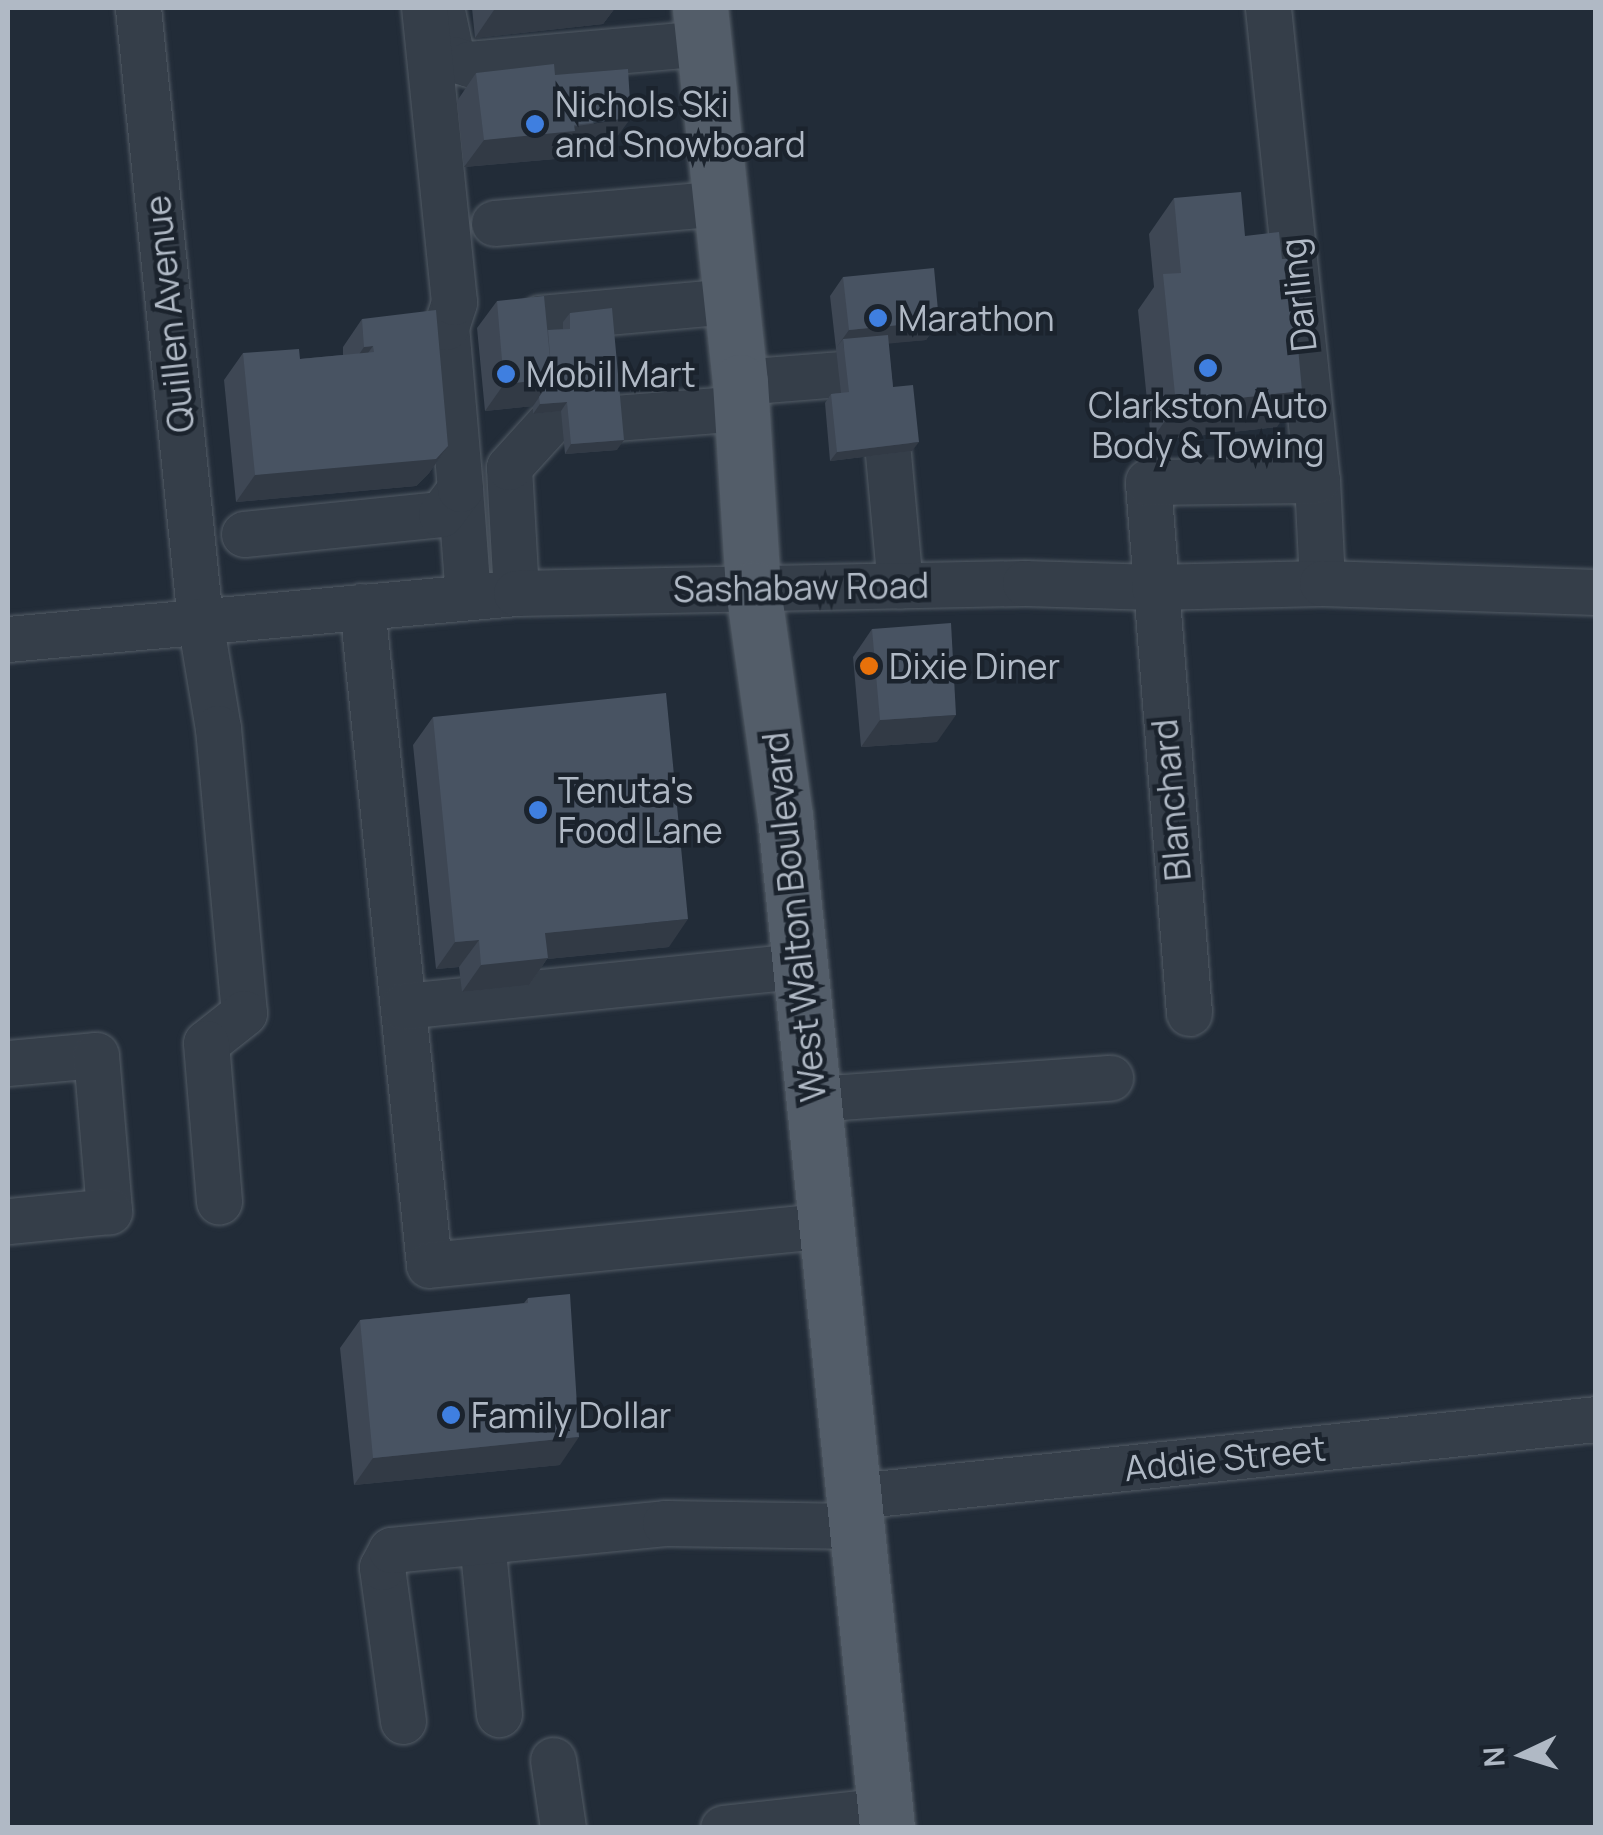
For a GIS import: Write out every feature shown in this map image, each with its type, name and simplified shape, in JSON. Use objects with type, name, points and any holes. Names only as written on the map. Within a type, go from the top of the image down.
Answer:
[{"type":"main road","name":"West Walton Boulevard","points":[[702,25],[740,395],[753,589],[800,966],[886,1819]]},
{"type":"street","name":"Quillen Avenue","points":[[138,8],[200,620],[218,728],[244,1014],[206,1042],[219,1201]]},
{"type":"street","points":[[424,8],[454,302],[446,327],[468,597]]},
{"type":"street","points":[[442,8],[452,58],[469,64],[702,25]]},
{"type":"street","name":"Darling","points":[[1268,8],[1317,480],[1322,583]]},
{"type":"street","points":[[494,223],[721,203]]},
{"type":"street","points":[[542,340],[540,318],[731,301]]},
{"type":"street","points":[[614,418],[839,374]]},
{"type":"street","points":[[516,593],[510,466],[552,420]]},
{"type":"street","points":[[888,454],[900,584]]},
{"type":"street","name":"Blanchard","points":[[1189,1013],[1148,482],[1317,480]]},
{"type":"street","points":[[244,534],[440,514],[460,488]]},
{"type":"street","name":"Sashabaw Road","points":[[8,639],[516,593],[900,584],[1154,587],[1322,583],[1596,592]]},
{"type":"street","points":[[362,606],[428,1264],[827,1226]]},
{"type":"street","points":[[403,1006],[800,966]]},
{"type":"street","points":[[8,1063],[96,1054],[109,1211],[8,1221]]},
{"type":"street","points":[[814,1099],[1110,1078]]},
{"type":"street","name":"Addie Street","points":[[403,1721],[382,1567],[391,1550],[665,1523],[856,1511],[1596,1419]]},
{"type":"street","points":[[482,1541],[499,1714]]},
{"type":"street","points":[[554,1760],[563,1828]]},
{"type":"street","points":[[722,1828],[886,1819]]},
{"type":"building","points":[[554,64],[555,75],[628,69],[631,118],[574,125],[575,131],[484,140],[476,73]]},
{"type":"building","name":"Clarkston Auto Body & Towing","points":[[1241,192],[1245,236],[1279,232],[1282,259],[1290,259],[1302,391],[1176,405],[1163,274],[1181,273],[1174,198]]},
{"type":"building","points":[[934,268],[939,321],[849,330],[843,277]]},
{"type":"building","points":[[544,296],[552,379],[504,384],[497,301]]},
{"type":"building","points":[[612,308],[624,440],[571,444],[567,402],[540,404],[539,397],[552,379],[548,330],[570,329],[570,313]]},
{"type":"building","points":[[436,310],[448,446],[436,459],[255,475],[243,353],[299,349],[300,359],[374,352],[373,346],[364,347],[362,319]]},
{"type":"building","points":[[888,335],[893,387],[913,385],[919,442],[837,452],[831,394],[849,392],[843,339]]},
{"type":"building","points":[[951,623],[956,715],[880,720],[872,629]]},
{"type":"building","name":"Tenuta's Food Lane","points":[[666,693],[688,919],[545,933],[548,958],[481,965],[479,940],[455,942],[433,717]]},
{"type":"building","name":"Family Dollar","points":[[570,1294],[579,1437],[373,1458],[360,1320],[528,1303],[528,1298]]},
{"type":"place","name":"Nichols Ski and Snowboard","points":[[535,124]]},
{"type":"place","name":"Marathon","points":[[878,318]]},
{"type":"place","name":"Clarkston Auto Body & Towing","points":[[1208,368]]},
{"type":"place","name":"Mobil Mart","points":[[506,374]]},
{"type":"place","name":"Dixie Diner","points":[[869,666]]},
{"type":"place","name":"Tenuta's Food Lane","points":[[538,810]]},
{"type":"place","name":"Family Dollar","points":[[451,1415]]}]
